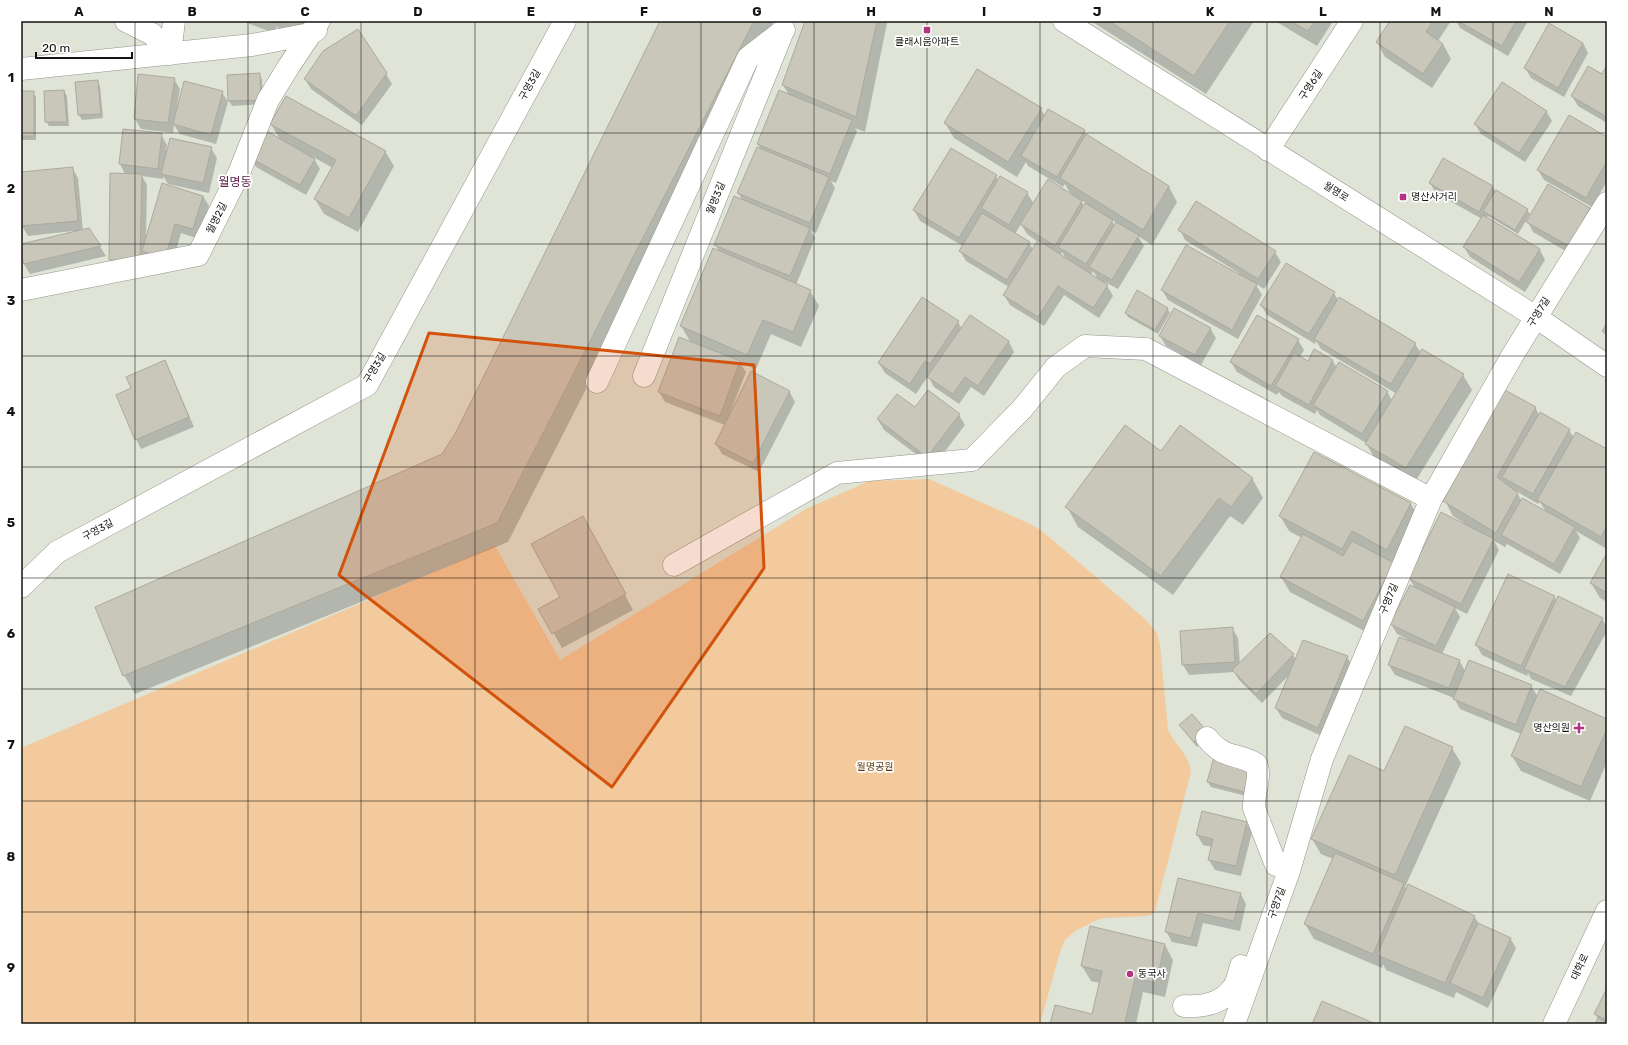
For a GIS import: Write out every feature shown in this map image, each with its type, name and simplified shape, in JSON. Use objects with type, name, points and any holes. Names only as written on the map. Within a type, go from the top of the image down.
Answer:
[{"type":"street","points":[[126,21],[152,34],[170,54]]},
{"type":"street","points":[[170,54],[174,21]]},
{"type":"street","points":[[21,69],[252,45],[331,21]]},
{"type":"street","name":"구영3길","points":[[21,587],[57,552],[367,385],[565,21]]},
{"type":"street","name":"월명로","points":[[1064,21],[1536,317],[1607,366]]},
{"type":"street","name":"구영6길","points":[[1268,150],[1352,21]]},
{"type":"street","points":[[597,382],[748,58],[786,25]]},
{"type":"street","name":"월명3길","points":[[644,376],[786,25]]},
{"type":"street","name":"월명2길","points":[[21,290],[198,255],[239,173],[268,100],[314,27]]},
{"type":"street","name":"구영7길","points":[[1234,1024],[1282,868],[1322,759],[1431,499],[1512,356],[1607,203]]},
{"type":"street","points":[[674,565],[837,473],[972,460],[1022,409],[1056,367],[1085,346],[1146,350],[1431,499]]},
{"type":"street","points":[[1184,1006],[1194,1007],[1209,1004],[1221,999],[1233,989],[1282,868],[1254,808],[1254,792],[1258,774],[1256,764],[1248,760],[1226,755],[1214,746],[1207,738]]},
{"type":"street","name":"대학로","points":[[1554,1024],[1607,911]]},
{"type":"highlighted area","points":[[429,333],[754,365],[764,568],[612,787],[339,575]]},
{"type":"green space","name":"월명공원","points":[[929,479],[1028,523],[1042,531],[1144,618],[1157,633],[1160,645],[1168,730],[1185,755],[1190,766],[1191,772],[1155,911],[1151,915],[1146,916],[1106,918],[1097,920],[1075,931],[1065,940],[1060,952],[1040,1024],[21,1024],[21,748],[495,546],[560,660],[806,509],[869,481]]},
{"type":"building","points":[[275,21],[294,21],[274,23]]},
{"type":"building","points":[[660,21],[754,21],[497,523],[123,676],[95,607],[442,454],[456,432]]},
{"type":"building","points":[[805,21],[877,21],[856,117],[782,85]]},
{"type":"building","points":[[1109,21],[1230,21],[1194,76]]},
{"type":"building","points":[[1290,21],[1315,21],[1308,31]]},
{"type":"building","points":[[1390,21],[1433,21],[1426,32],[1443,44],[1423,74],[1376,42]]},
{"type":"building","points":[[1458,21],[1516,21],[1502,46]]},
{"type":"building","points":[[1549,23],[1583,43],[1558,88],[1524,68]]},
{"type":"building","points":[[358,29],[387,73],[356,116],[304,79],[323,51]]},
{"type":"building","points":[[1607,65],[1607,117],[1571,96],[1588,66],[1602,74]]},
{"type":"building","points":[[977,69],[1042,108],[1008,162],[944,123]]},
{"type":"building","points":[[260,73],[261,100],[228,101],[227,75]]},
{"type":"building","points":[[138,74],[175,78],[168,123],[134,119]]},
{"type":"building","points":[[98,80],[101,114],[78,115],[75,82]]},
{"type":"building","points":[[184,81],[223,91],[211,135],[173,124]]},
{"type":"building","points":[[1502,82],[1547,111],[1519,153],[1474,124]]},
{"type":"building","points":[[64,90],[67,122],[45,122],[44,91]]},
{"type":"building","points":[[779,90],[852,120],[830,174],[757,144]]},
{"type":"building","points":[[21,91],[34,91],[34,136],[21,136]]},
{"type":"building","points":[[286,96],[386,151],[349,218],[314,199],[336,160],[270,124]]},
{"type":"building","points":[[1048,109],[1085,130],[1057,177],[1021,156]]},
{"type":"building","points":[[1569,115],[1607,137],[1607,161],[1586,198],[1537,170]]},
{"type":"building","points":[[123,129],[162,133],[158,169],[119,164]]},
{"type":"building","points":[[265,130],[315,159],[300,185],[249,157]]},
{"type":"building","points":[[1086,134],[1169,186],[1143,230],[1060,178]]},
{"type":"building","points":[[170,138],[212,147],[203,183],[161,174]]},
{"type":"building","points":[[757,147],[829,177],[810,223],[737,193]]},
{"type":"building","points":[[951,148],[997,175],[959,238],[913,210]]},
{"type":"building","points":[[1443,158],[1493,186],[1479,212],[1429,183]]},
{"type":"building","points":[[73,167],[78,221],[21,226],[21,172]]},
{"type":"building","points":[[110,173],[142,174],[140,260],[109,260]]},
{"type":"building","points":[[1000,176],[1028,192],[1009,225],[981,208]]},
{"type":"building","points":[[1048,179],[1082,201],[1055,246],[1020,224]]},
{"type":"building","points":[[162,183],[203,196],[193,229],[175,224],[165,258],[142,251]]},
{"type":"building","points":[[1548,184],[1590,208],[1569,246],[1526,222]]},
{"type":"building","points":[[1496,190],[1528,209],[1515,230],[1483,211]]},
{"type":"building","points":[[734,196],[810,228],[790,276],[714,245]]},
{"type":"building","points":[[1196,201],[1276,251],[1258,279],[1178,230]]},
{"type":"building","points":[[1085,203],[1113,220],[1086,264],[1058,247]]},
{"type":"building","points":[[982,213],[1030,242],[1007,280],[959,251]]},
{"type":"building","points":[[1483,215],[1540,249],[1519,282],[1463,247]]},
{"type":"building","points":[[1116,222],[1139,235],[1112,280],[1089,267]]},
{"type":"building","points":[[89,228],[101,246],[24,264],[21,255],[21,244]]},
{"type":"building","points":[[1038,240],[1108,285],[1093,308],[1058,286],[1038,317],[1003,295]]},
{"type":"building","points":[[1186,245],[1257,284],[1232,330],[1161,290]]},
{"type":"building","points":[[713,248],[811,290],[793,332],[763,320],[747,355],[680,326]]},
{"type":"building","points":[[1286,263],[1335,292],[1309,334],[1260,305]]},
{"type":"building","points":[[1137,290],[1168,308],[1155,330],[1125,313]]},
{"type":"building","points":[[922,297],[959,321],[930,364],[925,361],[910,384],[878,363]]},
{"type":"building","points":[[1339,297],[1416,343],[1391,384],[1314,339]]},
{"type":"building","points":[[1174,308],[1211,328],[1195,355],[1159,336]]},
{"type":"building","points":[[970,315],[1009,341],[978,386],[965,377],[953,394],[927,377]]},
{"type":"building","points":[[1257,315],[1299,339],[1271,386],[1230,362]]},
{"type":"building","points":[[1607,323],[1607,335],[1602,331]]},
{"type":"building","points":[[679,337],[740,361],[720,416],[658,392]]},
{"type":"building","points":[[1314,349],[1333,360],[1309,405],[1275,386],[1294,353],[1308,361]]},
{"type":"building","points":[[1422,349],[1464,374],[1406,468],[1365,444]]},
{"type":"building","points":[[165,360],[189,417],[135,440],[116,395],[131,388],[126,377]]},
{"type":"building","points":[[1339,362],[1388,391],[1362,434],[1313,405]]},
{"type":"building","points":[[751,371],[790,391],[753,463],[715,444]]},
{"type":"building","points":[[1503,389],[1536,407],[1497,477],[1518,493],[1496,533],[1443,501]]},
{"type":"building","points":[[928,390],[960,414],[927,457],[877,419],[897,394],[915,407]]},
{"type":"building","points":[[1540,412],[1570,429],[1533,494],[1502,477]]},
{"type":"building","points":[[1125,425],[1161,451],[1180,425],[1253,478],[1231,507],[1219,498],[1161,576],[1065,507]]},
{"type":"building","points":[[1576,432],[1607,449],[1607,526],[1601,537],[1537,500]]},
{"type":"building","points":[[1314,452],[1411,503],[1387,550],[1352,531],[1342,549],[1279,516]]},
{"type":"building","points":[[1522,498],[1575,527],[1554,564],[1501,535]]},
{"type":"building","points":[[1441,512],[1494,539],[1461,604],[1408,578]]},
{"type":"building","points":[[583,516],[626,594],[552,634],[538,609],[560,597],[531,544]]},
{"type":"building","points":[[1303,534],[1343,556],[1352,541],[1394,563],[1363,621],[1280,577]]},
{"type":"building","points":[[1607,553],[1607,593],[1590,583]]},
{"type":"building","points":[[1508,574],[1555,596],[1521,666],[1475,645]]},
{"type":"building","points":[[1410,585],[1455,607],[1436,646],[1390,624]]},
{"type":"building","points":[[1558,596],[1603,618],[1565,687],[1524,669]]},
{"type":"building","points":[[1233,627],[1235,662],[1182,665],[1180,631]]},
{"type":"building","points":[[1270,633],[1294,654],[1256,694],[1232,670]]},
{"type":"building","points":[[1399,637],[1460,660],[1449,688],[1388,665]]},
{"type":"building","points":[[1303,640],[1348,656],[1318,728],[1275,708]]},
{"type":"building","points":[[1469,660],[1532,685],[1516,725],[1453,699]]},
{"type":"building","points":[[1540,689],[1607,719],[1607,729],[1581,787],[1511,756]]},
{"type":"building","points":[[1192,714],[1207,731],[1194,742],[1179,725]]},
{"type":"building","points":[[1405,726],[1453,747],[1395,875],[1311,839],[1349,755],[1384,771]]},
{"type":"building","points":[[1214,757],[1250,766],[1244,792],[1207,782]]},
{"type":"building","points":[[1202,811],[1247,822],[1236,866],[1208,860],[1213,839],[1196,835]]},
{"type":"building","points":[[1335,853],[1404,883],[1373,954],[1304,924]]},
{"type":"building","points":[[1178,878],[1241,893],[1234,921],[1198,913],[1191,938],[1165,932]]},
{"type":"building","points":[[1408,884],[1475,916],[1445,983],[1377,955]]},
{"type":"building","points":[[1478,923],[1511,938],[1483,998],[1450,983]]},
{"type":"building","name":"동국사","points":[[1090,926],[1165,944],[1156,983],[1135,978],[1125,1022],[1133,1024],[1050,1024],[1055,1005],[1092,1014],[1102,971],[1081,966]]},
{"type":"building","points":[[1607,988],[1607,1020],[1594,1014]]},
{"type":"building","points":[[1322,1001],[1376,1024],[1312,1024]]},
{"type":"building","points":[[1598,1018],[1607,1023],[1607,1024],[1595,1024]]},
{"type":"place","name":"클래시움아파트","points":[[927,30]]},
{"type":"place","name":"명산사거리","points":[[1403,197]]},
{"type":"place","name":"명산의원","points":[[1579,728]]},
{"type":"place","name":"동국사","points":[[1130,974]]},
{"type":"district","name":"월명동","points":[[235,182]]}]
